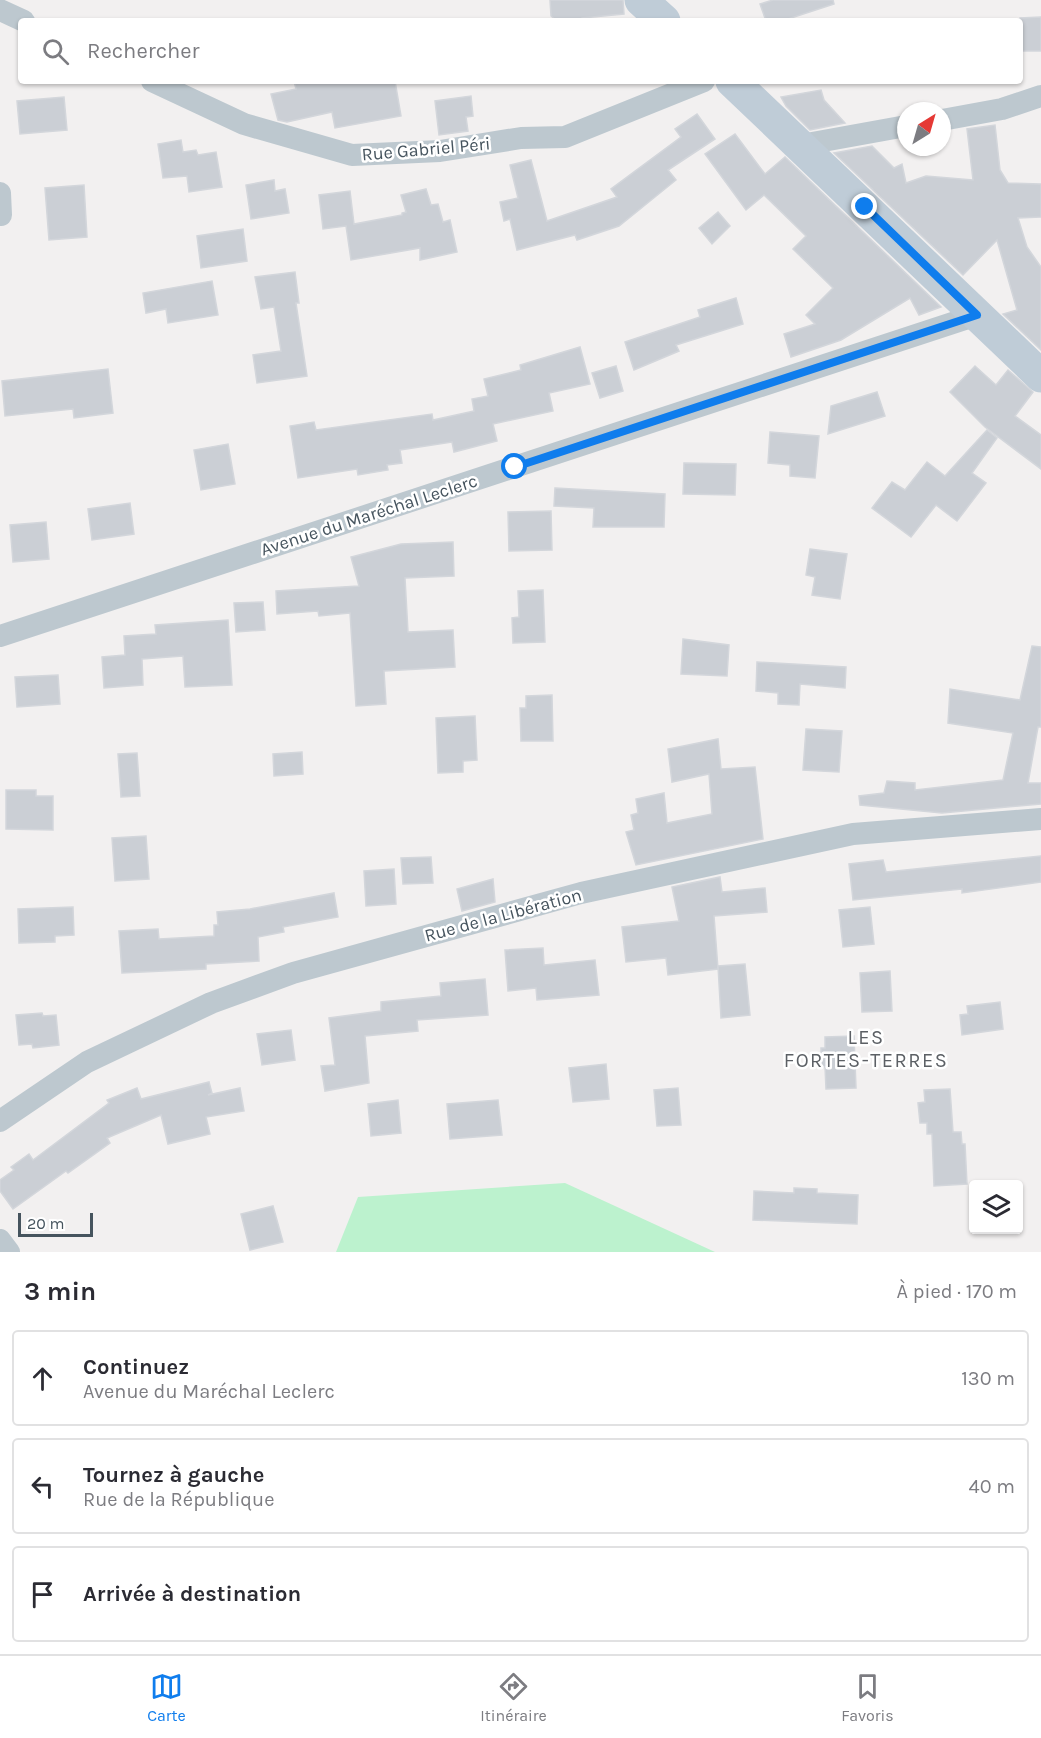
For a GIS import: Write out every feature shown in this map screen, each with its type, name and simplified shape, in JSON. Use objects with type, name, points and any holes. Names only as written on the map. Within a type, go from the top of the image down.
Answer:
[{"type":"street","points":[[641,0],[661,18]]},
{"type":"street","points":[[0,10],[18,18]]},
{"type":"street","name":"Rue Gabriel Péri","points":[[158,84],[244,124],[351,155],[440,151],[521,138],[565,136],[696,84]]},
{"type":"street","points":[[735,84],[1041,376]]},
{"type":"street","points":[[951,118],[1002,109],[1041,96]]},
{"type":"street","points":[[801,145],[897,128]]},
{"type":"street","name":"Avenue du Maréchal Leclerc","points":[[0,636],[977,315]]},
{"type":"street","name":"Rue de la Libération","points":[[0,1121],[87,1062],[211,1003],[293,973],[581,893],[854,834],[1041,819]]},
{"type":"street","points":[[0,1240],[9,1252]]},
{"type":"green space","points":[[565,1183],[715,1252],[336,1252],[358,1197]]},
{"type":"building","points":[[550,0],[623,0],[624,14],[582,18],[553,18],[551,16]]},
{"type":"building","points":[[773,0],[833,0],[834,4],[791,18],[765,18],[760,4]]},
{"type":"building","points":[[1041,17],[1041,51],[1023,51],[1023,18],[1020,18]]},
{"type":"building","points":[[295,84],[396,84],[401,116],[335,128],[332,112],[287,122],[278,120],[271,94],[296,89]]},
{"type":"building","points":[[821,90],[824,100],[845,123],[810,130],[786,106],[781,97]]},
{"type":"building","points":[[471,96],[473,116],[466,117],[468,131],[439,135],[435,101]]},
{"type":"building","points":[[64,97],[67,130],[20,134],[17,101]]},
{"type":"building","points":[[697,114],[715,139],[668,170],[676,180],[619,226],[577,240],[575,235],[517,250],[510,219],[504,221],[500,202],[518,198],[510,165],[531,160],[547,221],[617,197],[611,189],[681,137],[675,129]]},
{"type":"building","points":[[995,125],[1000,170],[1008,183],[1041,184],[1041,217],[1018,218],[1027,247],[1041,267],[1041,350],[1003,314],[1017,310],[997,240],[963,275],[834,153],[872,146],[894,168],[902,164],[906,183],[926,176],[973,180],[967,129]]},
{"type":"building","points":[[735,134],[765,174],[785,157],[941,307],[919,315],[910,298],[841,340],[791,357],[784,334],[815,324],[806,315],[833,288],[793,249],[806,236],[764,195],[746,210],[705,154]]},
{"type":"building","points":[[181,140],[183,152],[196,150],[198,155],[216,152],[222,187],[189,192],[187,176],[163,178],[158,144]]},
{"type":"building","points":[[274,180],[275,191],[285,189],[289,213],[251,219],[246,185]]},
{"type":"building","points":[[84,185],[87,237],[49,240],[45,188]]},
{"type":"building","points":[[426,189],[431,205],[438,204],[443,222],[450,220],[457,252],[420,260],[420,248],[351,260],[346,226],[323,229],[319,195],[350,191],[354,224],[402,215],[406,212],[401,195]]},
{"type":"building","points":[[718,212],[730,226],[712,244],[699,228]]},
{"type":"building","points":[[243,229],[247,261],[201,268],[197,236]]},
{"type":"building","points":[[295,272],[299,303],[296,303],[307,376],[257,383],[253,355],[281,351],[274,307],[261,309],[255,277]]},
{"type":"building","points":[[212,281],[218,315],[168,323],[166,309],[146,313],[143,293]]},
{"type":"building","points":[[736,298],[743,324],[676,345],[679,351],[634,370],[625,342],[700,317],[698,310]]},
{"type":"building","points":[[580,347],[590,384],[549,393],[553,411],[493,424],[497,441],[454,452],[452,442],[400,450],[402,463],[387,465],[388,470],[358,475],[357,469],[298,478],[290,426],[314,422],[316,430],[432,414],[433,420],[474,411],[472,399],[488,396],[484,379],[521,370],[520,365]]},
{"type":"building","points":[[616,366],[623,391],[600,398],[592,373]]},
{"type":"building","points":[[975,366],[996,385],[1008,370],[1033,392],[1015,416],[1041,435],[1041,469],[985,427],[950,392]]},
{"type":"building","points":[[108,369],[113,413],[74,418],[73,409],[5,416],[2,381]]},
{"type":"building","points":[[877,392],[885,416],[828,434],[831,406]]},
{"type":"building","points":[[987,430],[997,438],[972,473],[986,483],[957,521],[936,505],[911,537],[872,508],[892,482],[905,490],[927,462],[945,476]]},
{"type":"building","points":[[770,432],[819,436],[815,478],[790,476],[790,465],[768,463]]},
{"type":"building","points":[[228,444],[235,484],[201,490],[194,450]]},
{"type":"building","points":[[684,463],[736,464],[735,495],[683,494]]},
{"type":"building","points":[[555,488],[665,494],[664,527],[593,527],[594,508],[554,506]]},
{"type":"building","points":[[130,503],[134,534],[92,540],[88,509]]},
{"type":"building","points":[[551,511],[552,550],[509,551],[508,512]]},
{"type":"building","points":[[46,522],[49,559],[13,562],[10,525]]},
{"type":"building","points":[[453,542],[454,576],[405,578],[408,632],[453,630],[455,667],[384,671],[386,704],[356,706],[350,613],[319,616],[318,611],[277,614],[276,591],[359,586],[351,557],[401,544]]},
{"type":"building","points":[[810,549],[847,554],[840,599],[812,595],[815,577],[806,575]]},
{"type":"building","points":[[543,590],[545,642],[513,643],[512,618],[519,617],[518,591]]},
{"type":"building","points":[[263,602],[265,630],[236,632],[234,603]]},
{"type":"building","points":[[228,620],[232,685],[185,687],[183,656],[142,659],[143,685],[104,688],[102,657],[125,655],[124,636],[156,634],[155,625]]},
{"type":"building","points":[[683,639],[729,645],[727,676],[681,674]]},
{"type":"building","points":[[1032,646],[1041,647],[1041,727],[1038,727],[1028,783],[1041,783],[1041,804],[942,813],[860,805],[859,796],[884,793],[887,781],[915,783],[915,790],[1003,780],[1013,733],[948,723],[950,689],[1020,700]]},
{"type":"building","points":[[757,662],[846,667],[845,688],[800,684],[799,705],[778,704],[778,693],[756,691]]},
{"type":"building","points":[[58,675],[60,704],[17,707],[15,677]]},
{"type":"building","points":[[552,695],[553,741],[521,741],[520,708],[526,708],[526,696]]},
{"type":"building","points":[[475,716],[477,760],[463,761],[463,772],[438,773],[436,718]]},
{"type":"building","points":[[806,729],[842,731],[839,772],[803,770]]},
{"type":"building","points":[[718,739],[721,769],[755,767],[763,839],[636,865],[626,832],[634,830],[631,815],[638,813],[636,799],[664,793],[667,823],[712,814],[709,774],[672,782],[668,749]]},
{"type":"building","points":[[302,752],[303,774],[274,776],[273,754]]},
{"type":"building","points":[[137,753],[140,796],[121,797],[118,754]]},
{"type":"building","points":[[6,790],[36,790],[36,796],[53,796],[53,830],[6,829]]},
{"type":"building","points":[[146,836],[149,879],[115,881],[112,838]]},
{"type":"building","points":[[1041,856],[1041,882],[962,893],[962,889],[853,900],[849,864],[883,860],[886,872]]},
{"type":"building","points":[[431,857],[433,883],[403,884],[401,858]]},
{"type":"building","points":[[394,869],[396,904],[366,906],[364,871]]},
{"type":"building","points":[[720,877],[722,892],[765,888],[767,912],[714,916],[718,969],[668,975],[666,958],[626,962],[622,927],[679,921],[672,887]]},
{"type":"building","points":[[493,879],[495,902],[462,911],[457,889]]},
{"type":"building","points":[[334,893],[338,917],[283,927],[284,932],[258,937],[259,961],[206,964],[206,969],[122,973],[119,931],[158,929],[159,939],[214,936],[214,925],[218,925],[217,912],[250,909]]},
{"type":"building","points":[[73,907],[74,935],[55,936],[55,942],[19,943],[18,909]]},
{"type":"building","points":[[870,907],[874,944],[843,947],[839,910]]},
{"type":"building","points":[[543,948],[544,965],[595,960],[599,995],[537,1000],[536,988],[508,991],[505,950]]},
{"type":"building","points":[[745,964],[750,1015],[721,1018],[718,966]]},
{"type":"building","points":[[890,971],[892,1011],[862,1012],[860,973]]},
{"type":"building","points":[[485,979],[488,1015],[417,1020],[418,1031],[365,1036],[369,1083],[325,1091],[321,1066],[335,1065],[329,1018],[381,1011],[381,1002],[441,996],[440,983]]},
{"type":"building","points":[[1000,1002],[1003,1029],[962,1035],[960,1015],[968,1014],[967,1006]]},
{"type":"building","points":[[42,1013],[43,1016],[56,1015],[59,1045],[33,1048],[32,1044],[19,1045],[16,1015]]},
{"type":"building","points":[[291,1030],[295,1060],[262,1065],[257,1034]]},
{"type":"building","points":[[854,1036],[856,1088],[826,1089],[825,1067],[821,1068],[821,1048],[825,1048],[825,1037]]},
{"type":"building","points":[[606,1064],[609,1099],[573,1102],[569,1068]]},
{"type":"building","points":[[209,1082],[212,1093],[208,1095],[240,1088],[244,1111],[206,1117],[210,1134],[168,1144],[161,1115],[107,1138],[110,1143],[13,1209],[0,1191],[0,1180],[14,1170],[11,1167],[29,1154],[33,1160],[109,1103],[107,1100],[137,1088],[141,1099]]},
{"type":"building","points":[[678,1088],[681,1125],[657,1126],[654,1090]]},
{"type":"building","points":[[950,1089],[953,1132],[961,1132],[962,1144],[965,1144],[967,1184],[934,1186],[932,1134],[927,1134],[927,1123],[920,1123],[918,1103],[925,1102],[924,1090]]},
{"type":"building","points":[[398,1100],[401,1133],[371,1136],[368,1104]]},
{"type":"building","points":[[498,1100],[502,1135],[450,1139],[447,1104]]},
{"type":"building","points":[[794,1188],[817,1189],[817,1193],[858,1195],[857,1224],[753,1220],[754,1191],[794,1193]]},
{"type":"building","points":[[273,1206],[283,1242],[250,1250],[241,1214]]},
{"type":"district","name":"LES FORTES-TERRES","points":[[866,1048]]},
{"type":"route","points":[[515,467],[977,315],[865,207]]}]
